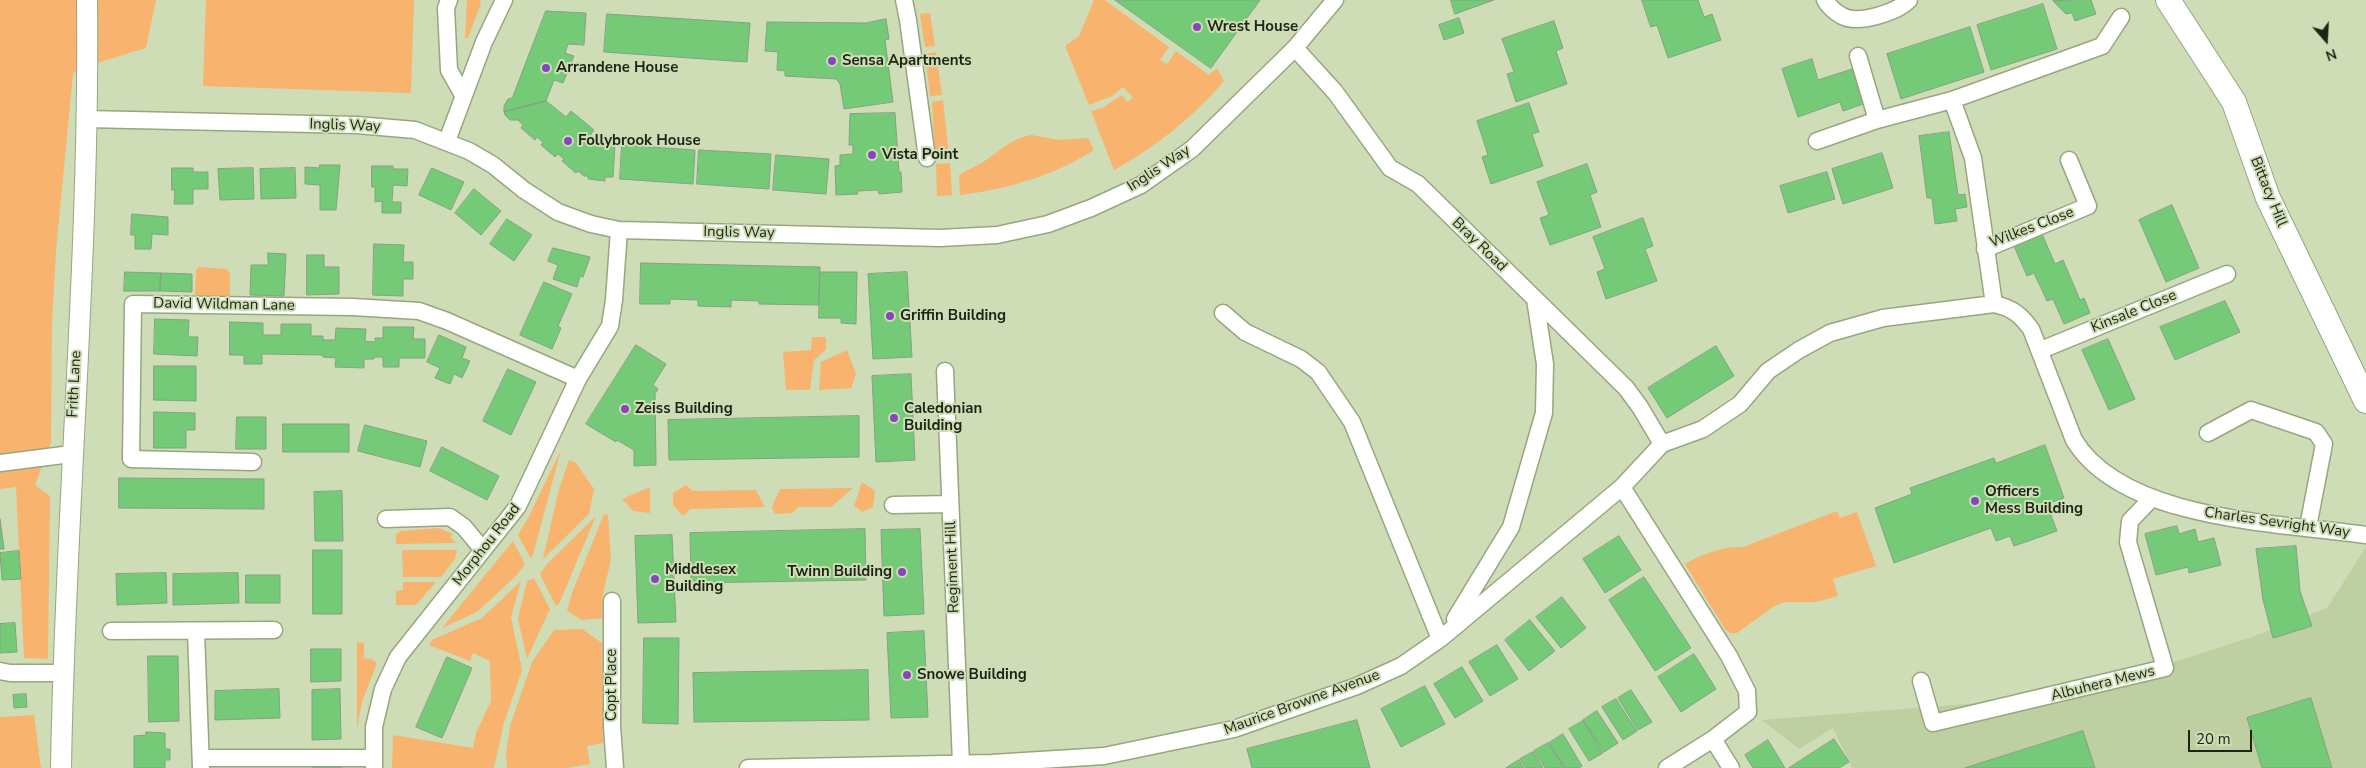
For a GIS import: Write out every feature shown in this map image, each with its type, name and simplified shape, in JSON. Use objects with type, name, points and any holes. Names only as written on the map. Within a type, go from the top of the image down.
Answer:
[{"type":"main road","name":"Bittacy Hill","points":[[2174,2],[2234,102],[2268,198],[2365,392]]},
{"type":"street","name":"Frith Lane","points":[[61,768],[62,673],[86,119],[87,0]]},
{"type":"street","points":[[449,0],[446,8],[449,70],[463,95]]},
{"type":"street","points":[[447,141],[484,42],[504,0]]},
{"type":"street","points":[[904,0],[927,158]]},
{"type":"street","name":"Inglis Way","points":[[86,119],[357,125],[415,130],[447,141],[485,160],[524,190],[558,212],[591,224],[620,230],[940,238],[997,235],[1048,224],[1091,208],[1141,184],[1192,149],[1295,48],[1335,0]]},
{"type":"street","points":[[1825,0],[1830,7],[1844,17],[1864,18],[1885,14],[1904,5],[1909,0]]},
{"type":"street","points":[[1817,141],[1877,120],[1952,100],[2102,46],[2121,17]]},
{"type":"street","name":"Bray Road","points":[[1295,48],[1335,92],[1390,168],[1418,184],[1626,388],[1640,407],[1662,444]]},
{"type":"street","points":[[1858,56],[1877,120]]},
{"type":"street","name":"Wilkes Close","points":[[1952,100],[1973,158],[1985,249],[2088,206],[2069,160]]},
{"type":"street","name":"Morphou Road","points":[[373,763],[374,727],[383,689],[398,657],[518,506],[578,379],[610,326],[620,230]]},
{"type":"street","points":[[1985,249],[1994,304]]},
{"type":"street","name":"Kinsale Close","points":[[2041,350],[2227,274]]},
{"type":"street","points":[[1440,639],[1465,605],[1511,527],[1544,413],[1546,364],[1535,299]]},
{"type":"street","name":"David Wildman Lane","points":[[253,462],[131,459],[133,304],[353,307],[419,311],[447,321],[578,379]]},
{"type":"street","points":[[1440,639],[1622,487],[1662,444],[1703,429],[1740,404],[1776,364],[1830,333],[1883,318],[1994,304],[2010,307],[2020,314],[2032,329],[2041,350]]},
{"type":"street","points":[[1224,312],[1245,332],[1301,359],[1318,372],[1352,422],[1440,639]]},
{"type":"street","name":"Charles Sevright Way","points":[[2041,350],[2069,428],[2083,454],[2104,471],[2152,498],[2222,518],[2366,535]]},
{"type":"street","name":"Regiment Hill","points":[[945,371],[961,764]]},
{"type":"street","points":[[2208,434],[2251,410],[2316,432],[2324,444],[2308,527]]},
{"type":"street","points":[[0,463],[72,454]]},
{"type":"street","points":[[1622,487],[1729,656],[1747,691],[1748,712],[1713,739],[1666,768]]},
{"type":"street","name":"Albuhera Mews","points":[[1921,681],[1933,723],[2165,668],[2128,542],[2130,521],[2152,498]]},
{"type":"street","points":[[893,505],[950,504]]},
{"type":"street","points":[[386,519],[450,517],[464,527],[483,550]]},
{"type":"street","name":"Copt Place","points":[[612,601],[612,726],[615,768]]},
{"type":"street","points":[[111,631],[274,630]]},
{"type":"street","points":[[196,631],[201,763],[373,763]]},
{"type":"street","name":"Maurice Browne Avenue","points":[[748,768],[961,764],[1065,760],[1104,756],[1234,729],[1357,686],[1401,666],[1440,639]]},
{"type":"street","points":[[0,671],[10,673],[62,673]]},
{"type":"street","points":[[1713,739],[1731,768]]},
{"type":"shaded area","points":[[0,0],[156,0],[146,48],[103,61],[73,73],[56,251],[52,323],[51,442],[35,485],[50,496],[48,659],[24,658],[16,487],[0,489]]},
{"type":"shaded area","points":[[206,0],[414,0],[411,93],[203,86]]},
{"type":"shaded area","points":[[467,0],[480,0],[481,3],[468,38],[465,38]]},
{"type":"shaded area","points":[[1094,0],[1105,0],[1169,47],[1160,60],[1167,64],[1176,51],[1209,75],[1217,68],[1224,81],[1173,130],[1145,151],[1114,170],[1091,111],[1102,108],[1122,95],[1127,102],[1133,98],[1123,87],[1112,96],[1089,105],[1065,46],[1079,36]]},
{"type":"shaded area","points":[[930,13],[935,46],[925,47],[920,14]]},
{"type":"shaded area","points":[[936,52],[942,95],[930,96],[925,54]]},
{"type":"shaded area","points":[[943,100],[949,157],[935,158],[932,102]]},
{"type":"shaded area","points":[[1031,135],[1060,140],[1088,138],[1094,150],[1063,167],[1030,180],[960,195],[959,175],[983,162],[1011,143]]},
{"type":"shaded area","points":[[950,163],[952,195],[937,196],[936,164]]},
{"type":"shaded area","points":[[199,267],[226,269],[230,273],[230,294],[226,299],[198,298],[195,294],[196,270]]},
{"type":"shaded area","points":[[812,337],[826,337],[826,350],[814,360],[810,390],[786,390],[783,352],[811,350]]},
{"type":"shaded area","points":[[847,350],[856,374],[851,388],[819,390],[821,362]]},
{"type":"shaded area","points":[[561,450],[534,551],[531,559],[518,535]]},
{"type":"shaded area","points":[[569,460],[576,463],[594,489],[589,514],[543,559],[559,489]]},
{"type":"shaded area","points":[[862,482],[875,491],[873,507],[862,512],[854,506]]},
{"type":"shaded area","points":[[686,485],[693,491],[756,490],[765,507],[690,509],[683,516],[673,505],[673,493]]},
{"type":"shaded area","points":[[650,487],[650,513],[633,511],[622,499]]},
{"type":"shaded area","points":[[853,488],[831,507],[798,507],[792,513],[775,514],[772,507],[780,489]]},
{"type":"shaded area","points":[[1837,511],[1840,518],[1857,512],[1876,566],[1833,579],[1838,596],[1816,602],[1784,602],[1773,607],[1737,633],[1730,633],[1725,629],[1685,564],[1713,551],[1743,547]]},
{"type":"shaded area","points":[[604,514],[608,515],[611,559],[603,594],[602,618],[582,620],[567,611],[572,593]]},
{"type":"shaded area","points":[[596,516],[559,604],[556,606],[540,574],[547,564]]},
{"type":"shaded area","points":[[439,528],[453,534],[450,537],[456,543],[396,544],[396,534],[401,531]]},
{"type":"shaded area","points":[[513,541],[525,564],[517,575],[477,612],[442,628]]},
{"type":"shaded area","points":[[2366,547],[2366,768],[1852,768],[1833,728],[1799,749],[1762,720],[2068,696],[2249,638],[2327,608]]},
{"type":"shaded area","points":[[402,550],[457,550],[455,559],[441,577],[403,577]]},
{"type":"shaded area","points":[[534,578],[550,609],[527,659],[518,619],[527,581]]},
{"type":"shaded area","points":[[521,581],[511,617],[522,670],[504,723],[494,768],[392,768],[393,735],[473,748],[476,733],[491,701],[490,661],[473,653],[470,661],[429,645],[432,640],[482,618]]},
{"type":"shaded area","points":[[403,582],[436,582],[416,605],[396,605],[396,591],[403,590]]},
{"type":"shaded area","points":[[582,629],[602,643],[603,743],[587,746],[590,764],[566,768],[507,768],[506,753],[510,726],[532,662],[554,630]]},
{"type":"shaded area","points":[[357,642],[364,643],[364,658],[371,659],[377,663],[362,702],[357,729]]},
{"type":"shaded area","points":[[34,715],[41,768],[0,768],[0,717]]},
{"type":"building","name":"Wrest House","points":[[1115,0],[1260,0],[1211,68]]},
{"type":"building","points":[[1451,0],[1494,0],[1455,14]]},
{"type":"building","points":[[1642,0],[1698,0],[1704,17],[1712,14],[1721,40],[1668,58],[1657,25],[1651,27]]},
{"type":"building","points":[[2091,0],[2096,14],[2075,21],[2072,13],[2066,14],[2053,1]]},
{"type":"building","points":[[2043,4],[2057,49],[1991,70],[1977,25]]},
{"type":"building","name":"Arrandene House","points":[[546,11],[586,13],[584,45],[568,44],[565,53],[574,56],[563,83],[554,80],[546,101],[504,112],[504,106],[508,99],[512,98]]},
{"type":"building","points":[[607,14],[750,23],[747,62],[604,52]]},
{"type":"building","points":[[1459,18],[1464,33],[1444,40],[1439,25]]},
{"type":"building","name":"Sensa Apartments","points":[[886,19],[889,39],[885,40],[893,102],[844,109],[840,84],[836,79],[785,76],[785,71],[777,70],[778,52],[765,51],[767,22],[866,23]]},
{"type":"building","points":[[1554,21],[1563,48],[1556,51],[1567,84],[1516,102],[1507,74],[1514,72],[1502,39]]},
{"type":"building","points":[[1970,27],[1984,72],[1901,99],[1887,54]]},
{"type":"building","points":[[1812,59],[1818,80],[1852,69],[1863,104],[1843,111],[1840,102],[1798,117],[1782,69]]},
{"type":"building","name":"Follybrook House","points":[[546,101],[566,117],[571,111],[594,130],[589,137],[597,143],[615,145],[613,177],[605,177],[605,181],[588,179],[588,176],[584,176],[578,171],[576,173],[562,161],[564,159],[558,154],[555,157],[541,145],[543,142],[537,137],[535,140],[521,128],[523,125],[518,120],[510,120],[504,112]]},
{"type":"building","points":[[1529,103],[1539,132],[1532,134],[1543,166],[1491,184],[1482,157],[1488,155],[1477,121]]},
{"type":"building","name":"Vista Point","points":[[895,113],[902,192],[879,194],[878,190],[857,191],[858,194],[836,195],[835,166],[840,165],[840,155],[853,154],[853,145],[849,145],[850,114]]},
{"type":"building","points":[[1949,132],[1958,195],[1965,194],[1967,207],[1955,209],[1957,221],[1935,224],[1932,198],[1927,198],[1919,136]]},
{"type":"building","points":[[622,145],[695,150],[693,184],[620,179]]},
{"type":"building","points":[[699,150],[771,154],[769,189],[697,184]]},
{"type":"building","points":[[1882,153],[1893,188],[1843,204],[1832,169]]},
{"type":"building","points":[[776,155],[829,159],[826,194],[773,190]]},
{"type":"building","points":[[1587,164],[1597,192],[1590,195],[1601,227],[1550,245],[1540,218],[1549,215],[1537,182]]},
{"type":"building","points":[[320,165],[340,165],[336,210],[320,210],[320,185],[305,184],[305,167],[319,168]]},
{"type":"building","points":[[372,166],[393,166],[393,169],[408,169],[407,186],[393,185],[392,202],[401,202],[401,213],[382,213],[382,201],[375,202],[375,187],[372,187]]},
{"type":"building","points":[[172,168],[193,168],[193,172],[208,172],[208,189],[193,189],[193,204],[174,204],[175,190],[172,190]]},
{"type":"building","points":[[253,168],[254,199],[220,200],[218,169]]},
{"type":"building","points":[[295,168],[296,198],[261,199],[260,169]]},
{"type":"building","points":[[432,168],[464,182],[451,210],[419,195]]},
{"type":"building","points":[[1827,172],[1835,199],[1788,213],[1780,186]]},
{"type":"building","points":[[474,189],[501,211],[481,235],[455,213]]},
{"type":"building","points":[[2172,205],[2199,268],[2166,282],[2139,220]]},
{"type":"building","points":[[132,214],[168,217],[168,235],[152,234],[151,249],[135,249],[135,235],[131,235]]},
{"type":"building","points":[[1643,218],[1653,246],[1645,249],[1657,281],[1606,299],[1597,272],[1605,269],[1593,237]]},
{"type":"building","points":[[507,219],[532,235],[514,261],[490,244]]},
{"type":"building","points":[[2042,234],[2055,264],[2063,260],[2080,300],[2084,298],[2090,313],[2064,324],[2053,299],[2047,301],[2034,273],[2027,276],[2014,246]]},
{"type":"building","points":[[374,244],[404,245],[403,262],[413,262],[413,279],[403,279],[403,296],[373,295]]},
{"type":"building","points":[[553,248],[590,257],[583,277],[580,276],[577,287],[553,279],[558,265],[548,261]]},
{"type":"building","points":[[268,253],[286,254],[284,296],[250,295],[251,265],[268,265]]},
{"type":"building","points":[[307,255],[324,255],[324,267],[339,267],[339,294],[307,295]]},
{"type":"building","points":[[641,263],[820,267],[819,305],[759,304],[759,301],[731,300],[731,307],[698,306],[698,300],[670,299],[670,304],[640,304]]},
{"type":"building","points":[[125,272],[161,273],[160,291],[124,291]]},
{"type":"building","points":[[820,272],[857,272],[856,324],[841,323],[841,318],[819,318]]},
{"type":"building","name":"Griffin Building","points":[[907,272],[912,357],[873,359],[868,274]]},
{"type":"building","points":[[161,273],[192,274],[192,292],[160,291]]},
{"type":"building","points":[[544,282],[572,294],[558,326],[561,328],[552,349],[520,335]]},
{"type":"building","points":[[2225,301],[2240,332],[2175,360],[2160,327]]},
{"type":"building","points":[[155,319],[189,320],[188,337],[198,337],[197,356],[154,354]]},
{"type":"building","points":[[230,322],[263,323],[263,335],[281,335],[281,324],[311,324],[311,336],[323,336],[323,340],[335,340],[336,328],[366,329],[365,341],[375,342],[375,338],[383,338],[383,327],[414,327],[413,339],[425,339],[425,358],[399,358],[399,367],[383,367],[383,357],[374,357],[374,359],[364,359],[364,368],[335,367],[336,358],[323,357],[323,355],[262,354],[262,364],[244,364],[244,355],[230,355]]},
{"type":"building","points":[[439,335],[466,347],[462,358],[470,361],[462,378],[454,374],[450,384],[435,378],[440,368],[427,362]]},
{"type":"building","points":[[2108,339],[2135,399],[2109,410],[2082,350]]},
{"type":"building","name":"Zeiss Building","points":[[636,345],[666,364],[653,385],[658,389],[655,394],[656,465],[634,466],[634,450],[617,440],[616,442],[586,424]]},
{"type":"building","points":[[1716,346],[1734,376],[1667,418],[1648,388]]},
{"type":"building","points":[[154,366],[196,366],[196,401],[154,400]]},
{"type":"building","points":[[508,369],[536,382],[511,435],[483,421]]},
{"type":"building","name":"Caledonian Building","points":[[911,374],[915,460],[876,462],[872,376]]},
{"type":"building","points":[[154,412],[195,413],[195,430],[186,430],[186,448],[154,448]]},
{"type":"building","points":[[859,416],[859,457],[669,460],[668,420]]},
{"type":"building","points":[[237,417],[266,417],[266,449],[236,449]]},
{"type":"building","points":[[283,424],[349,424],[349,452],[283,452]]},
{"type":"building","points":[[365,425],[427,441],[420,467],[358,451]]},
{"type":"building","name":"Officers Mess Building","points":[[2045,445],[2064,498],[2047,504],[2057,531],[2014,546],[2010,536],[1996,541],[1991,528],[1894,563],[1875,508],[1912,494],[1910,488],[1994,458],[1996,463]]},
{"type":"building","points":[[442,447],[499,476],[487,500],[430,471]]},
{"type":"building","points":[[119,478],[264,479],[264,509],[119,508]]},
{"type":"building","points":[[342,491],[343,541],[315,541],[314,492]]},
{"type":"building","points":[[0,519],[4,549],[0,549]]},
{"type":"building","points":[[2177,526],[2179,534],[2195,529],[2198,542],[2214,538],[2221,565],[2189,573],[2188,567],[2156,575],[2145,534]]},
{"type":"building","points":[[865,529],[866,580],[691,583],[690,533]]},
{"type":"building","name":"Twinn Building","points":[[920,529],[924,614],[884,616],[881,530]]},
{"type":"building","name":"Middlesex Building","points":[[672,535],[676,622],[638,623],[635,536]]},
{"type":"building","points":[[1619,536],[1641,570],[1605,593],[1583,559]]},
{"type":"building","points":[[2296,546],[2300,591],[2312,626],[2273,638],[2263,600],[2256,549]]},
{"type":"building","points":[[313,550],[342,550],[342,614],[313,614]]},
{"type":"building","points":[[19,551],[21,579],[2,580],[0,553]]},
{"type":"building","points":[[166,573],[167,603],[117,605],[116,574]]},
{"type":"building","points":[[238,573],[239,603],[173,605],[173,574]]},
{"type":"building","points":[[246,575],[280,575],[280,603],[246,603]]},
{"type":"building","points":[[1644,577],[1691,648],[1655,671],[1609,600]]},
{"type":"building","points":[[1562,597],[1586,628],[1561,648],[1536,617]]},
{"type":"building","points":[[1530,620],[1555,651],[1529,671],[1505,640]]},
{"type":"building","points":[[15,623],[17,652],[0,653],[0,624]]},
{"type":"building","name":"Snowe Building","points":[[924,631],[928,717],[891,718],[887,633]]},
{"type":"building","points":[[644,638],[679,638],[678,724],[643,723]]},
{"type":"building","points":[[1497,645],[1518,679],[1490,696],[1469,662]]},
{"type":"building","points":[[311,649],[341,649],[341,681],[311,682]]},
{"type":"building","points":[[1694,654],[1716,689],[1681,712],[1658,677]]},
{"type":"building","points":[[148,656],[178,656],[179,721],[149,722]]},
{"type":"building","points":[[447,657],[472,668],[442,738],[416,727]]},
{"type":"building","points":[[1462,667],[1483,701],[1455,718],[1434,684]]},
{"type":"building","points":[[868,670],[869,720],[694,722],[693,673]]},
{"type":"building","points":[[1425,686],[1445,724],[1401,747],[1381,709]]},
{"type":"building","points":[[279,689],[280,718],[215,720],[215,691]]},
{"type":"building","points":[[340,689],[341,739],[312,740],[312,690]]},
{"type":"building","points":[[1631,690],[1652,722],[1638,730],[1618,698]]},
{"type":"building","points":[[26,694],[27,707],[14,708],[13,695]]},
{"type":"building","points":[[2311,698],[2332,768],[2262,768],[2247,718]]},
{"type":"building","points":[[1616,699],[1637,731],[1623,740],[1602,707]]},
{"type":"building","points":[[1597,711],[1618,743],[1604,752],[1583,720]]},
{"type":"building","points":[[1357,720],[1370,768],[1252,768],[1247,749]]},
{"type":"building","points":[[1583,721],[1603,753],[1589,761],[1569,729]]},
{"type":"building","points":[[2083,731],[2095,768],[1965,768]]},
{"type":"building","points":[[146,732],[165,733],[165,749],[170,749],[170,760],[165,760],[165,768],[134,768],[134,736],[146,735]]},
{"type":"building","points":[[1563,734],[1582,766],[1579,768],[1565,768],[1549,743]]},
{"type":"building","points":[[1834,739],[1849,762],[1839,768],[1789,768]]},
{"type":"building","points":[[1768,740],[1785,768],[1753,768],[1745,755]]},
{"type":"building","points":[[1548,743],[1564,768],[1545,768],[1534,751]]},
{"type":"building","points":[[1533,752],[1543,768],[1526,768],[1520,759]]},
{"type":"building","points":[[1519,760],[1524,768],[1506,768]]},
{"type":"building","points":[[312,764],[342,764],[342,768],[313,768]]},
{"type":"place","name":"Wrest House","points":[[1197,27]]},
{"type":"place","name":"Sensa Apartments","points":[[832,61]]},
{"type":"place","name":"Arrandene House","points":[[546,68]]},
{"type":"place","name":"Follybrook House","points":[[568,141]]},
{"type":"place","name":"Vista Point","points":[[872,155]]},
{"type":"place","name":"Griffin Building","points":[[890,316]]},
{"type":"place","name":"Zeiss Building","points":[[625,409]]},
{"type":"place","name":"Caledonian Building","points":[[894,418]]},
{"type":"place","name":"Officers Mess Building","points":[[1975,501]]},
{"type":"place","name":"Twinn Building","points":[[902,572]]},
{"type":"place","name":"Middlesex Building","points":[[655,579]]},
{"type":"place","name":"Snowe Building","points":[[907,675]]}]
